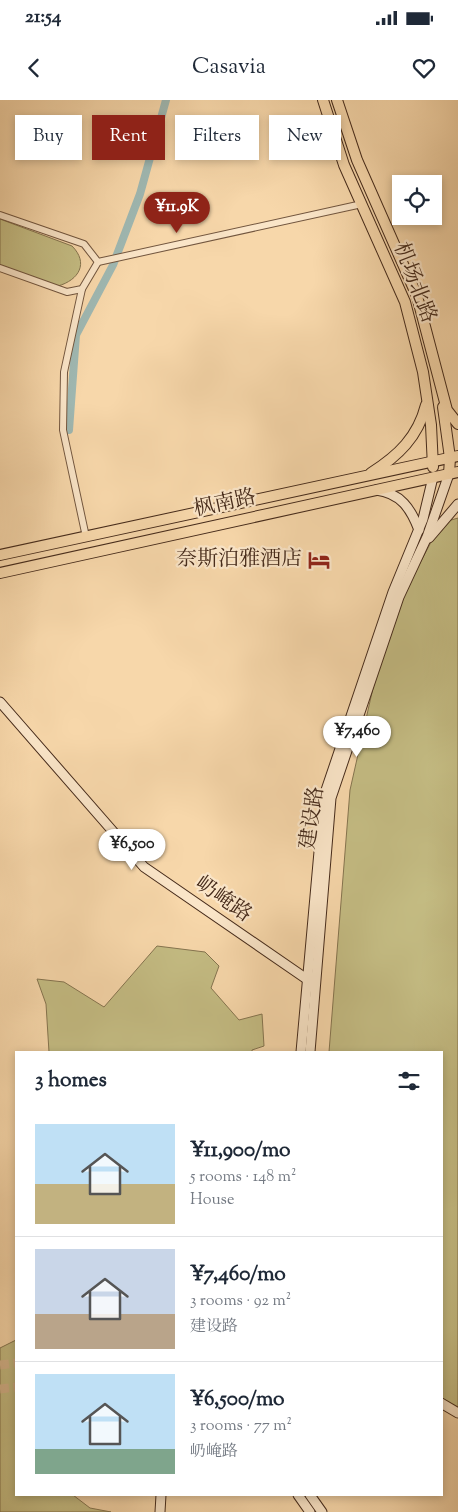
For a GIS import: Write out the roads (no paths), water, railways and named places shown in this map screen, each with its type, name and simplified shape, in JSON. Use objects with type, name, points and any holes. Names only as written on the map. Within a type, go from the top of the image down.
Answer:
[{"type":"main road","name":"机场北路","points":[[323,100],[344,165],[405,302],[428,399],[434,461],[433,477]]},
{"type":"main road","name":"机场北路","points":[[337,100],[357,160],[417,296],[441,391]]},
{"type":"main road","points":[[441,391],[447,410],[458,424]]},
{"type":"main road","name":"建设路","points":[[301,1051],[311,982],[331,798],[399,597],[424,544],[453,473],[454,457],[441,391]]},
{"type":"main road","points":[[365,476],[406,446],[419,426],[428,399]]},
{"type":"main road","name":"枫南路","points":[[0,555],[454,457]]},
{"type":"main road","name":"枫南路","points":[[0,573],[453,473]]},
{"type":"main road","name":"建设路","points":[[310,1051],[311,982],[324,796],[393,592],[419,530],[433,477]]},
{"type":"main road","points":[[376,490],[397,496],[404,502],[419,530]]},
{"type":"main road","points":[[424,544],[458,504]]},
{"type":"main road","name":"屷崦路","points":[[0,702],[144,867],[311,982]]},
{"type":"main road","points":[[443,1404],[458,1413]]},
{"type":"main road","points":[[160,1512],[161,1496]]},
{"type":"main road","points":[[299,1496],[310,1512]]},
{"type":"main road","points":[[311,1496],[322,1512]]},
{"type":"street","points":[[86,537],[63,430],[64,372],[82,289],[98,262],[362,204]]},
{"type":"street","points":[[0,215],[84,244],[98,262]]},
{"type":"street","points":[[0,268],[67,292],[82,289]]},
{"type":"waterway","points":[[69,430],[76,335],[113,265],[140,194],[166,100]]},
{"type":"tunnel","points":[[0,1365],[15,1363]]},
{"type":"tunnel","points":[[0,1389],[15,1387]]},
{"type":"place","name":"奈斯泊雅酒店","points":[[319,560]]}]
